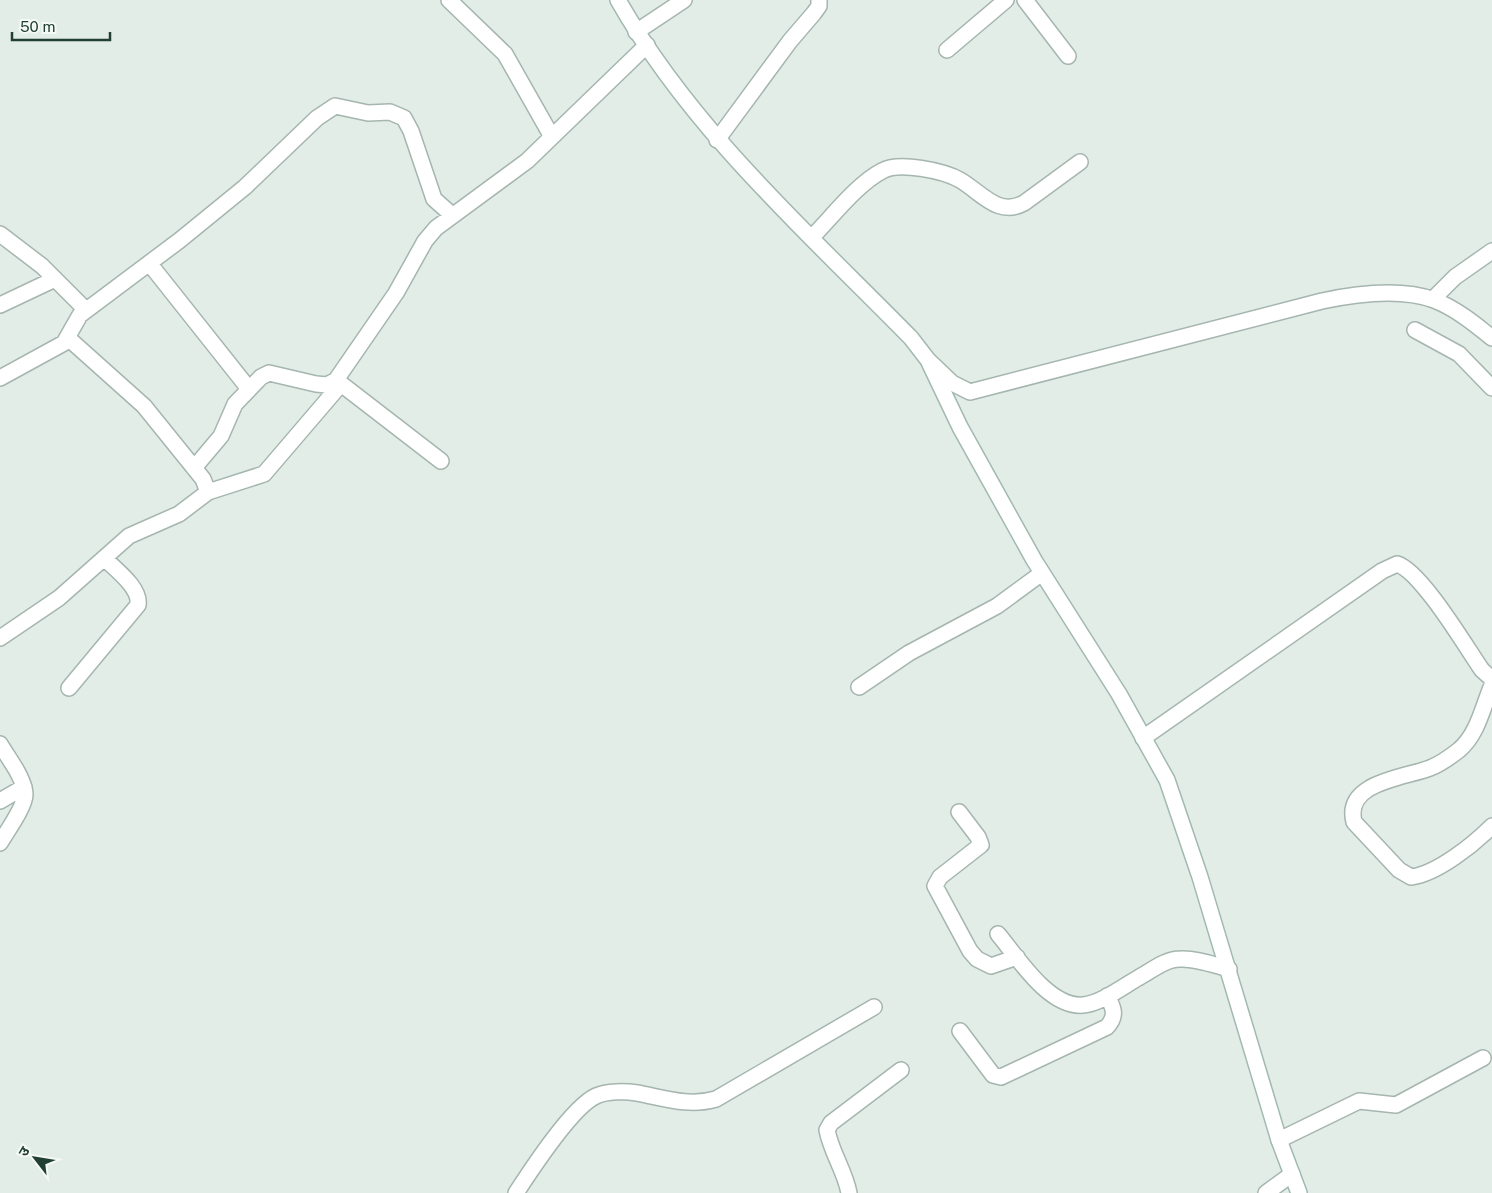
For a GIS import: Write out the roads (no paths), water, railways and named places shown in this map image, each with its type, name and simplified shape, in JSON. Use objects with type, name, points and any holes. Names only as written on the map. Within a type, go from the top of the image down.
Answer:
[{"type":"street","points":[[449,0],[505,54],[548,142]]},
{"type":"street","points":[[618,0],[636,32],[717,140],[911,338],[928,360],[952,383],[970,392],[1322,301],[1377,293],[1433,299],[1478,326],[1492,338]]},
{"type":"street","points":[[636,32],[684,0]]},
{"type":"street","points":[[717,140],[790,41],[814,13],[819,6],[819,0]]},
{"type":"street","points":[[947,50],[1006,0]]},
{"type":"street","points":[[1025,0],[1068,56]]},
{"type":"street","points":[[0,638],[59,598],[129,536],[179,514],[208,492],[264,474],[338,382],[396,293],[425,241],[436,228],[526,161],[548,142],[647,45]]},
{"type":"street","points":[[0,378],[55,350],[68,338],[75,320],[86,310],[246,187],[318,118],[335,106],[368,112],[390,112],[404,118],[411,131],[434,198],[452,215]]},
{"type":"street","points":[[812,237],[875,175],[894,166],[905,166],[952,176],[983,198],[1003,208],[1016,207],[1024,203],[1080,162]]},
{"type":"street","points":[[0,234],[35,260],[86,310]]},
{"type":"street","points":[[1433,299],[1455,277],[1492,251]]},
{"type":"street","points":[[149,263],[249,389]]},
{"type":"street","points":[[0,305],[55,279]]},
{"type":"street","points":[[1415,330],[1459,354],[1492,388]]},
{"type":"street","points":[[68,338],[144,406],[203,478],[208,492]]},
{"type":"street","points":[[928,360],[960,427],[1042,573],[1119,694],[1167,780],[1228,969],[1279,1140],[1299,1193]]},
{"type":"street","points":[[194,468],[221,436],[235,404],[249,389],[269,373],[316,384],[338,382],[441,461]]},
{"type":"street","points":[[69,688],[138,605],[139,599],[133,589],[104,558]]},
{"type":"street","points":[[1144,738],[1382,571],[1397,564],[1409,570],[1423,585],[1482,670],[1492,679]]},
{"type":"street","points":[[859,687],[945,632],[998,606],[1042,573]]},
{"type":"street","points":[[1492,685],[1473,733],[1460,749],[1440,764],[1365,791],[1354,805],[1352,813],[1354,822],[1399,870],[1411,878],[1445,863],[1492,826]]},
{"type":"street","points":[[0,744],[24,787],[25,796],[0,843]]},
{"type":"street","points":[[0,801],[24,787]]},
{"type":"street","points":[[959,812],[978,837],[981,845],[940,877],[935,886],[970,952],[977,960],[991,966],[1017,957]]},
{"type":"street","points":[[998,934],[1047,992],[1060,1000],[1085,1005],[1107,996],[1169,961],[1180,958],[1228,969]]},
{"type":"street","points":[[960,1031],[993,1075],[1001,1077],[1107,1027],[1112,1021],[1114,1008],[1107,996]]},
{"type":"street","points":[[516,1193],[574,1114],[595,1096],[628,1091],[670,1101],[704,1102],[716,1099],[874,1007]]},
{"type":"street","points":[[1279,1140],[1359,1101],[1396,1105],[1483,1058]]},
{"type":"street","points":[[849,1193],[847,1182],[832,1150],[827,1130],[831,1123],[901,1070]]},
{"type":"street","points":[[1266,1193],[1292,1174]]}]
